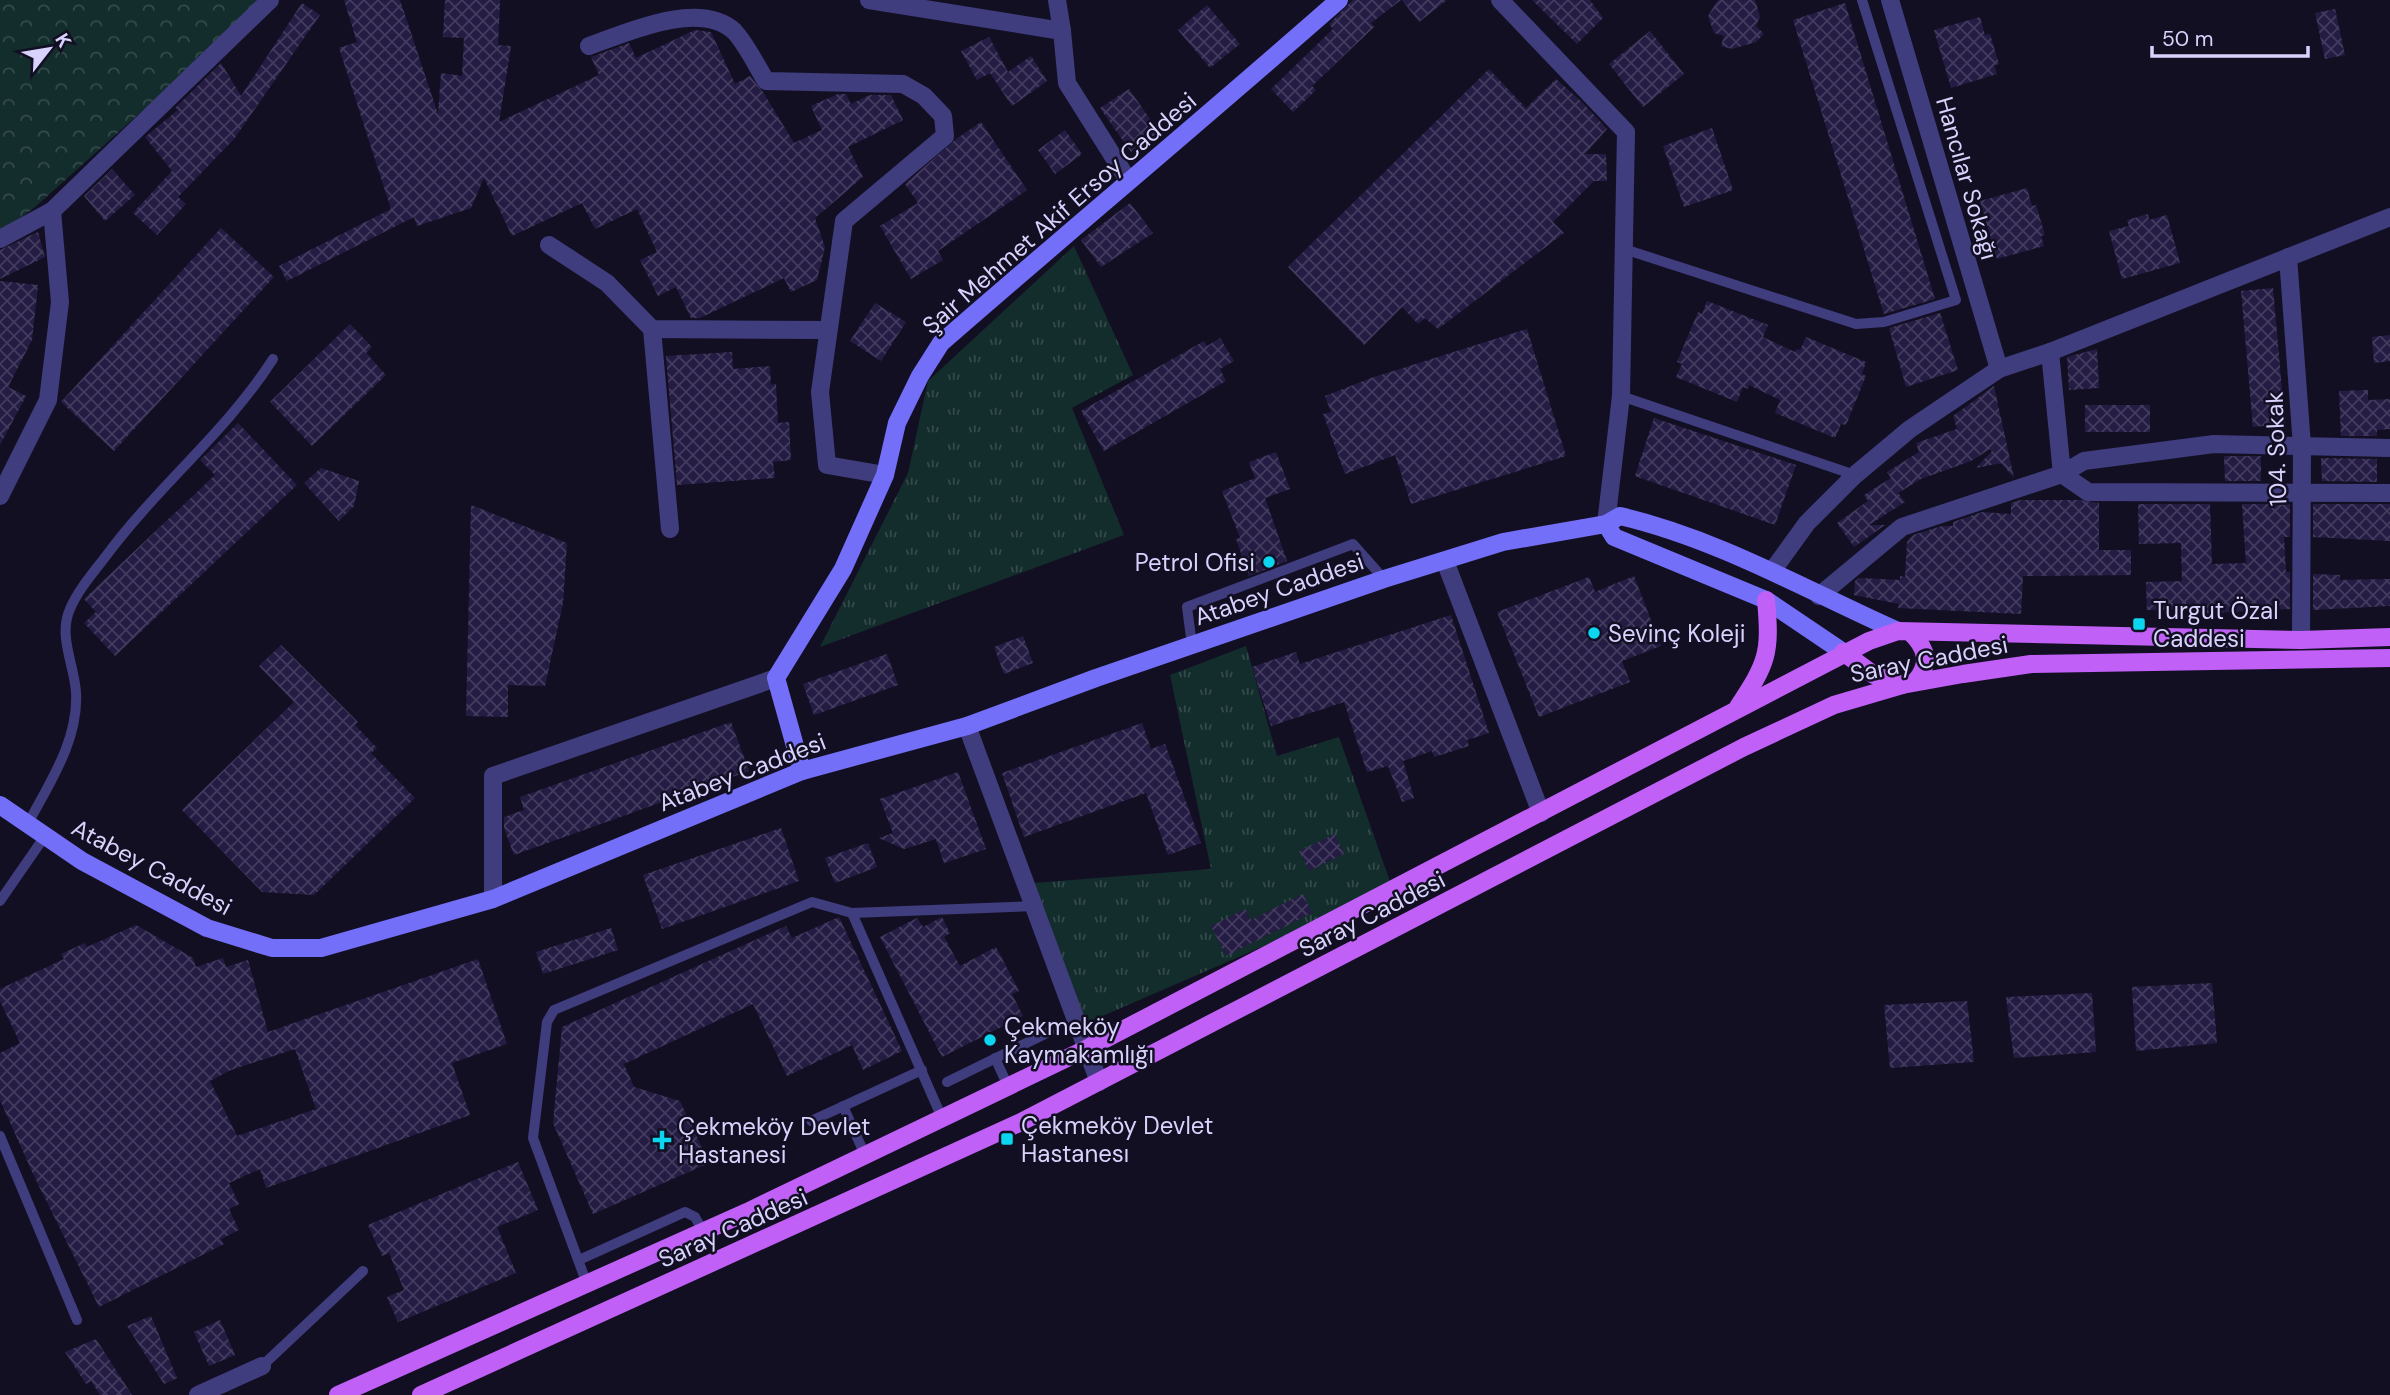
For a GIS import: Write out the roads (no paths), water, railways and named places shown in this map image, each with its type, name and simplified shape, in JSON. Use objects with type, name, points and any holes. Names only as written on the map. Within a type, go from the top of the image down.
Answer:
[{"type":"main road","name":"Şair Mehmet Akif Ersoy Caddesi","points":[[776,678],[843,569],[884,475],[897,423],[920,376],[941,343],[1128,180],[1165,154],[1339,0]]},
{"type":"main road","name":"Atabey Caddesi","points":[[0,805],[82,861],[207,929],[272,948],[321,948],[493,899],[802,771],[967,726],[1384,579],[1503,542],[1606,524],[1620,516],[1659,525],[1773,570],[1819,596],[1898,633]]},
{"type":"main road","points":[[1606,524],[1614,537],[1766,600],[1874,675],[1908,684],[1923,673],[1927,657],[1921,642],[1898,633],[1876,647],[1872,660],[1874,675]]},
{"type":"main road","points":[[1735,712],[1762,670],[1769,636],[1766,600]]},
{"type":"main road","name":"Saray Caddesi","points":[[338,1395],[704,1231],[1088,1048],[1735,712],[1843,652],[1898,633],[2301,640],[2390,638]]},
{"type":"main road","name":"Saray Caddesi","points":[[421,1395],[1019,1123],[1744,747],[1834,705],[1908,684],[2031,664],[2390,658]]},
{"type":"main road","points":[[776,678],[802,771]]},
{"type":"street","points":[[0,239],[52,212],[270,0]]},
{"type":"street","points":[[869,0],[911,3],[1062,31]]},
{"type":"street","points":[[1057,0],[1067,83],[1128,180]]},
{"type":"street","points":[[1500,0],[1626,132],[1621,396],[1606,524]]},
{"type":"street","name":"Hancılar Sokağı","points":[[1890,0],[1999,369]]},
{"type":"street","points":[[589,46],[689,11],[716,16],[735,31],[766,81],[903,84],[924,96],[943,116],[945,136],[844,221],[820,393],[827,465],[884,475]]},
{"type":"street","points":[[0,496],[48,400],[61,302],[52,212]]},
{"type":"street","points":[[1773,570],[1807,523],[1856,475],[1910,429],[1999,369],[2050,352],[2390,216]]},
{"type":"street","points":[[549,245],[607,283],[652,329],[670,529]]},
{"type":"street","name":"104. Sokak","points":[[2288,257],[2304,491],[2301,640]]},
{"type":"street","points":[[652,329],[827,330]]},
{"type":"street","points":[[2050,352],[2062,474],[2088,492],[2390,493]]},
{"type":"street","points":[[1819,596],[1902,527],[2062,474],[2084,461],[2214,444],[2390,448]]},
{"type":"street","points":[[1445,561],[1541,813]]},
{"type":"street","points":[[493,899],[493,776],[776,678]]},
{"type":"street","points":[[967,726],[1099,1082]]},
{"type":"street","points":[[198,1395],[262,1366]]},
{"type":"lane","points":[[1624,249],[1856,324],[1884,323],[1956,300],[1862,0]]},
{"type":"lane","points":[[27,825],[64,757],[73,724],[76,693],[65,637],[70,608],[115,543],[189,458],[252,394],[274,359]]},
{"type":"lane","points":[[1621,396],[1856,475]]},
{"type":"lane","points":[[1192,645],[1187,607],[1353,544],[1384,579]]},
{"type":"lane","points":[[0,901],[45,836]]},
{"type":"lane","points":[[587,1284],[533,1138],[547,1021],[554,1010],[812,902],[852,913],[1035,906]]},
{"type":"lane","points":[[852,913],[942,1118]]},
{"type":"lane","points":[[947,1082],[1049,1031]]},
{"type":"lane","points":[[995,1058],[1008,1086]]},
{"type":"lane","points":[[811,1121],[922,1070]]},
{"type":"lane","points":[[843,1106],[865,1155]]},
{"type":"lane","points":[[0,1136],[77,1320]]},
{"type":"lane","points":[[579,1260],[685,1212],[695,1217],[704,1231]]},
{"type":"lane","points":[[262,1366],[363,1271]]},
{"type":"place","name":"Petrol Ofisi","points":[[1269,562]]},
{"type":"place","name":"Turgut Özal Caddesi","points":[[2139,624]]},
{"type":"place","name":"Sevinç Koleji","points":[[1594,633]]},
{"type":"place","name":"Çekmeköy Kaymakamlığı","points":[[990,1040]]},
{"type":"place","name":"Çekmeköy Devlet Hastanesı","points":[[1007,1139]]},
{"type":"place","name":"Çekmeköy Devlet Hastanesi","points":[[662,1140]]}]
